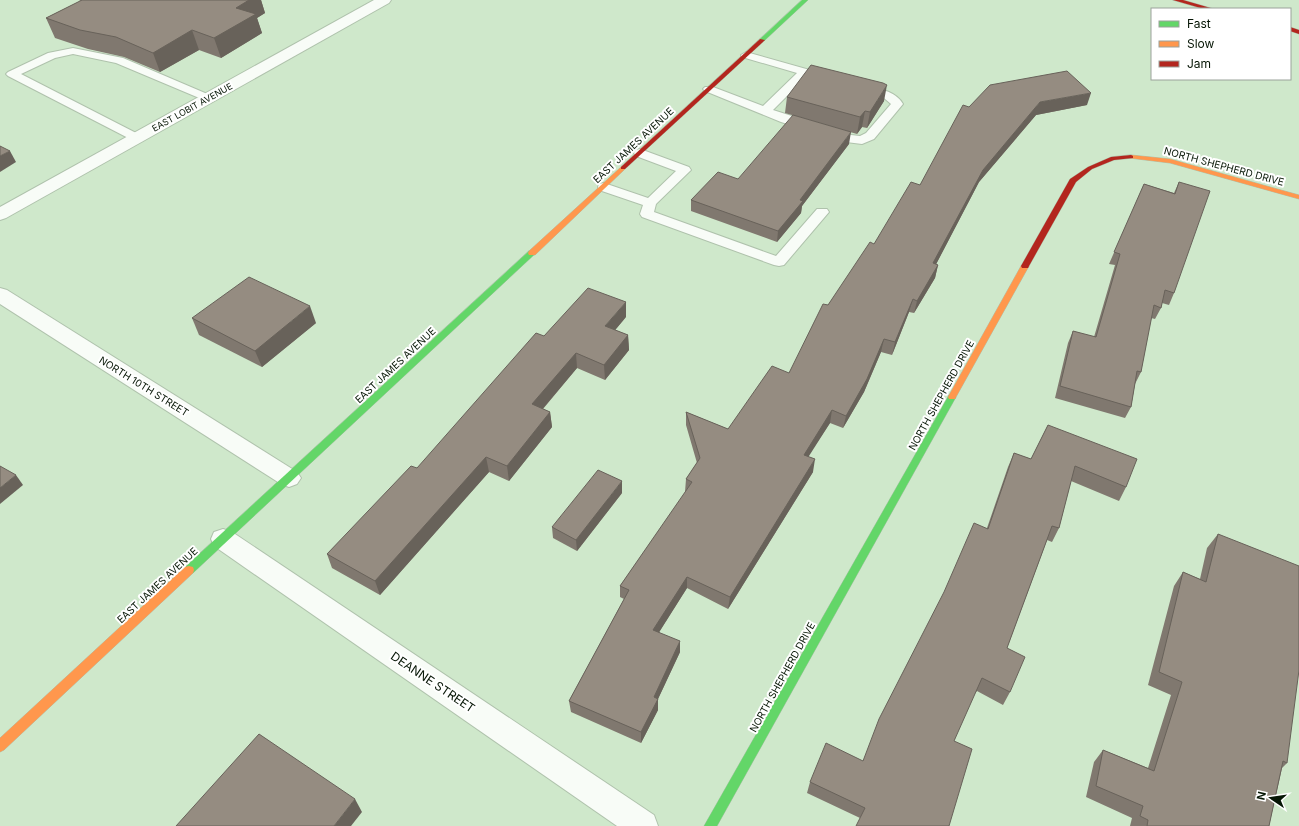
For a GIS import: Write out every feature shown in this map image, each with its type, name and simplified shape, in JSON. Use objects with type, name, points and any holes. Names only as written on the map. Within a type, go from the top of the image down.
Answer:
[{"type":"street","name":"EAST LOBIT AVENUE","points":[[0,214],[384,0]]},
{"type":"street","name":"EAST JAMES AVENUE","points":[[0,746],[805,0]]},
{"type":"street","points":[[1176,0],[1207,8]]},
{"type":"street","name":"NORTH SHEPHERD DRIVE","points":[[710,826],[1073,182],[1090,168],[1113,158],[1139,157],[1170,161],[1203,169],[1299,197]]},
{"type":"street","name":"NORTH 10TH STREET","points":[[0,295],[289,478]]},
{"type":"street","name":"DEANNE STREET","points":[[224,539],[643,826]]},
{"type":"lane","points":[[136,138],[12,74],[52,55],[72,51],[119,60],[208,98]]},
{"type":"lane","points":[[746,55],[841,82]]},
{"type":"lane","points":[[765,111],[805,71]]},
{"type":"lane","points":[[709,89],[765,111],[850,139],[862,140],[870,136],[896,106],[897,102],[891,97],[855,86]]},
{"type":"lane","points":[[640,153],[685,170],[650,203],[647,214],[779,262],[822,212]]},
{"type":"lane","points":[[604,186],[650,203]]},
{"type":"building","points":[[82,0],[249,0],[236,8],[256,14],[214,38],[192,30],[153,53],[116,37],[80,30],[46,18]]},
{"type":"building","points":[[811,65],[887,85],[870,112],[865,111],[860,117],[787,97]]},
{"type":"building","points":[[1067,71],[1091,93],[1040,102],[983,170],[933,263],[938,265],[917,301],[913,299],[895,342],[884,339],[867,379],[846,416],[832,410],[804,455],[815,459],[730,597],[687,577],[653,630],[680,641],[654,697],[658,699],[641,732],[569,701],[629,590],[620,586],[692,482],[686,479],[700,458],[686,412],[728,429],[772,366],[789,373],[823,304],[828,305],[870,242],[874,244],[911,182],[920,185],[963,105],[969,107],[990,85]]},
{"type":"building","points":[[793,115],[851,132],[800,200],[803,201],[778,231],[691,200],[718,172],[738,179]]},
{"type":"building","points":[[0,146],[10,151],[0,156]]},
{"type":"building","points":[[1179,182],[1210,191],[1174,293],[1165,290],[1161,308],[1154,305],[1141,372],[1137,371],[1131,407],[1060,386],[1073,331],[1096,337],[1120,254],[1114,252],[1144,184],[1175,194]]},
{"type":"building","points":[[249,277],[310,306],[255,351],[192,318]]},
{"type":"building","points":[[588,288],[626,302],[605,326],[628,335],[604,365],[576,353],[532,404],[550,412],[507,466],[486,457],[375,581],[327,554],[411,466],[417,468],[536,333],[544,336]]},
{"type":"building","points":[[1048,425],[1137,459],[1126,487],[1075,466],[1059,528],[1052,526],[1007,648],[1025,657],[1010,692],[982,678],[954,741],[972,749],[949,826],[856,826],[865,808],[810,782],[826,743],[863,761],[879,719],[944,592],[974,523],[988,529],[1014,453],[1031,459]]},
{"type":"building","points":[[0,466],[16,475],[0,488]]},
{"type":"building","points":[[598,470],[622,481],[576,540],[552,527]]},
{"type":"building","points":[[1218,534],[1299,566],[1299,670],[1287,763],[1283,761],[1269,826],[1147,826],[1148,820],[1140,816],[1143,806],[1096,786],[1103,750],[1154,771],[1182,682],[1159,672],[1183,572],[1206,582]]},
{"type":"building","points":[[259,734],[355,799],[334,826],[176,826]]},
{"type":"traffic: fast","points":[[762,40],[805,0]]},
{"type":"traffic: fast","points":[[189,570],[532,253]]},
{"type":"traffic: fast","points":[[710,826],[952,397]]},
{"type":"traffic: slow","points":[[1131,157],[1170,161],[1299,197]]},
{"type":"traffic: slow","points":[[532,253],[623,168]]},
{"type":"traffic: slow","points":[[952,397],[1025,266]]},
{"type":"traffic: slow","points":[[0,746],[189,570]]},
{"type":"traffic: jam","points":[[1176,0],[1207,8]]},
{"type":"traffic: jam","points":[[1291,29],[1299,32]]},
{"type":"traffic: jam","points":[[623,168],[762,40]]},
{"type":"traffic: jam","points":[[1025,266],[1073,181],[1090,168],[1113,158],[1131,157]]}]
